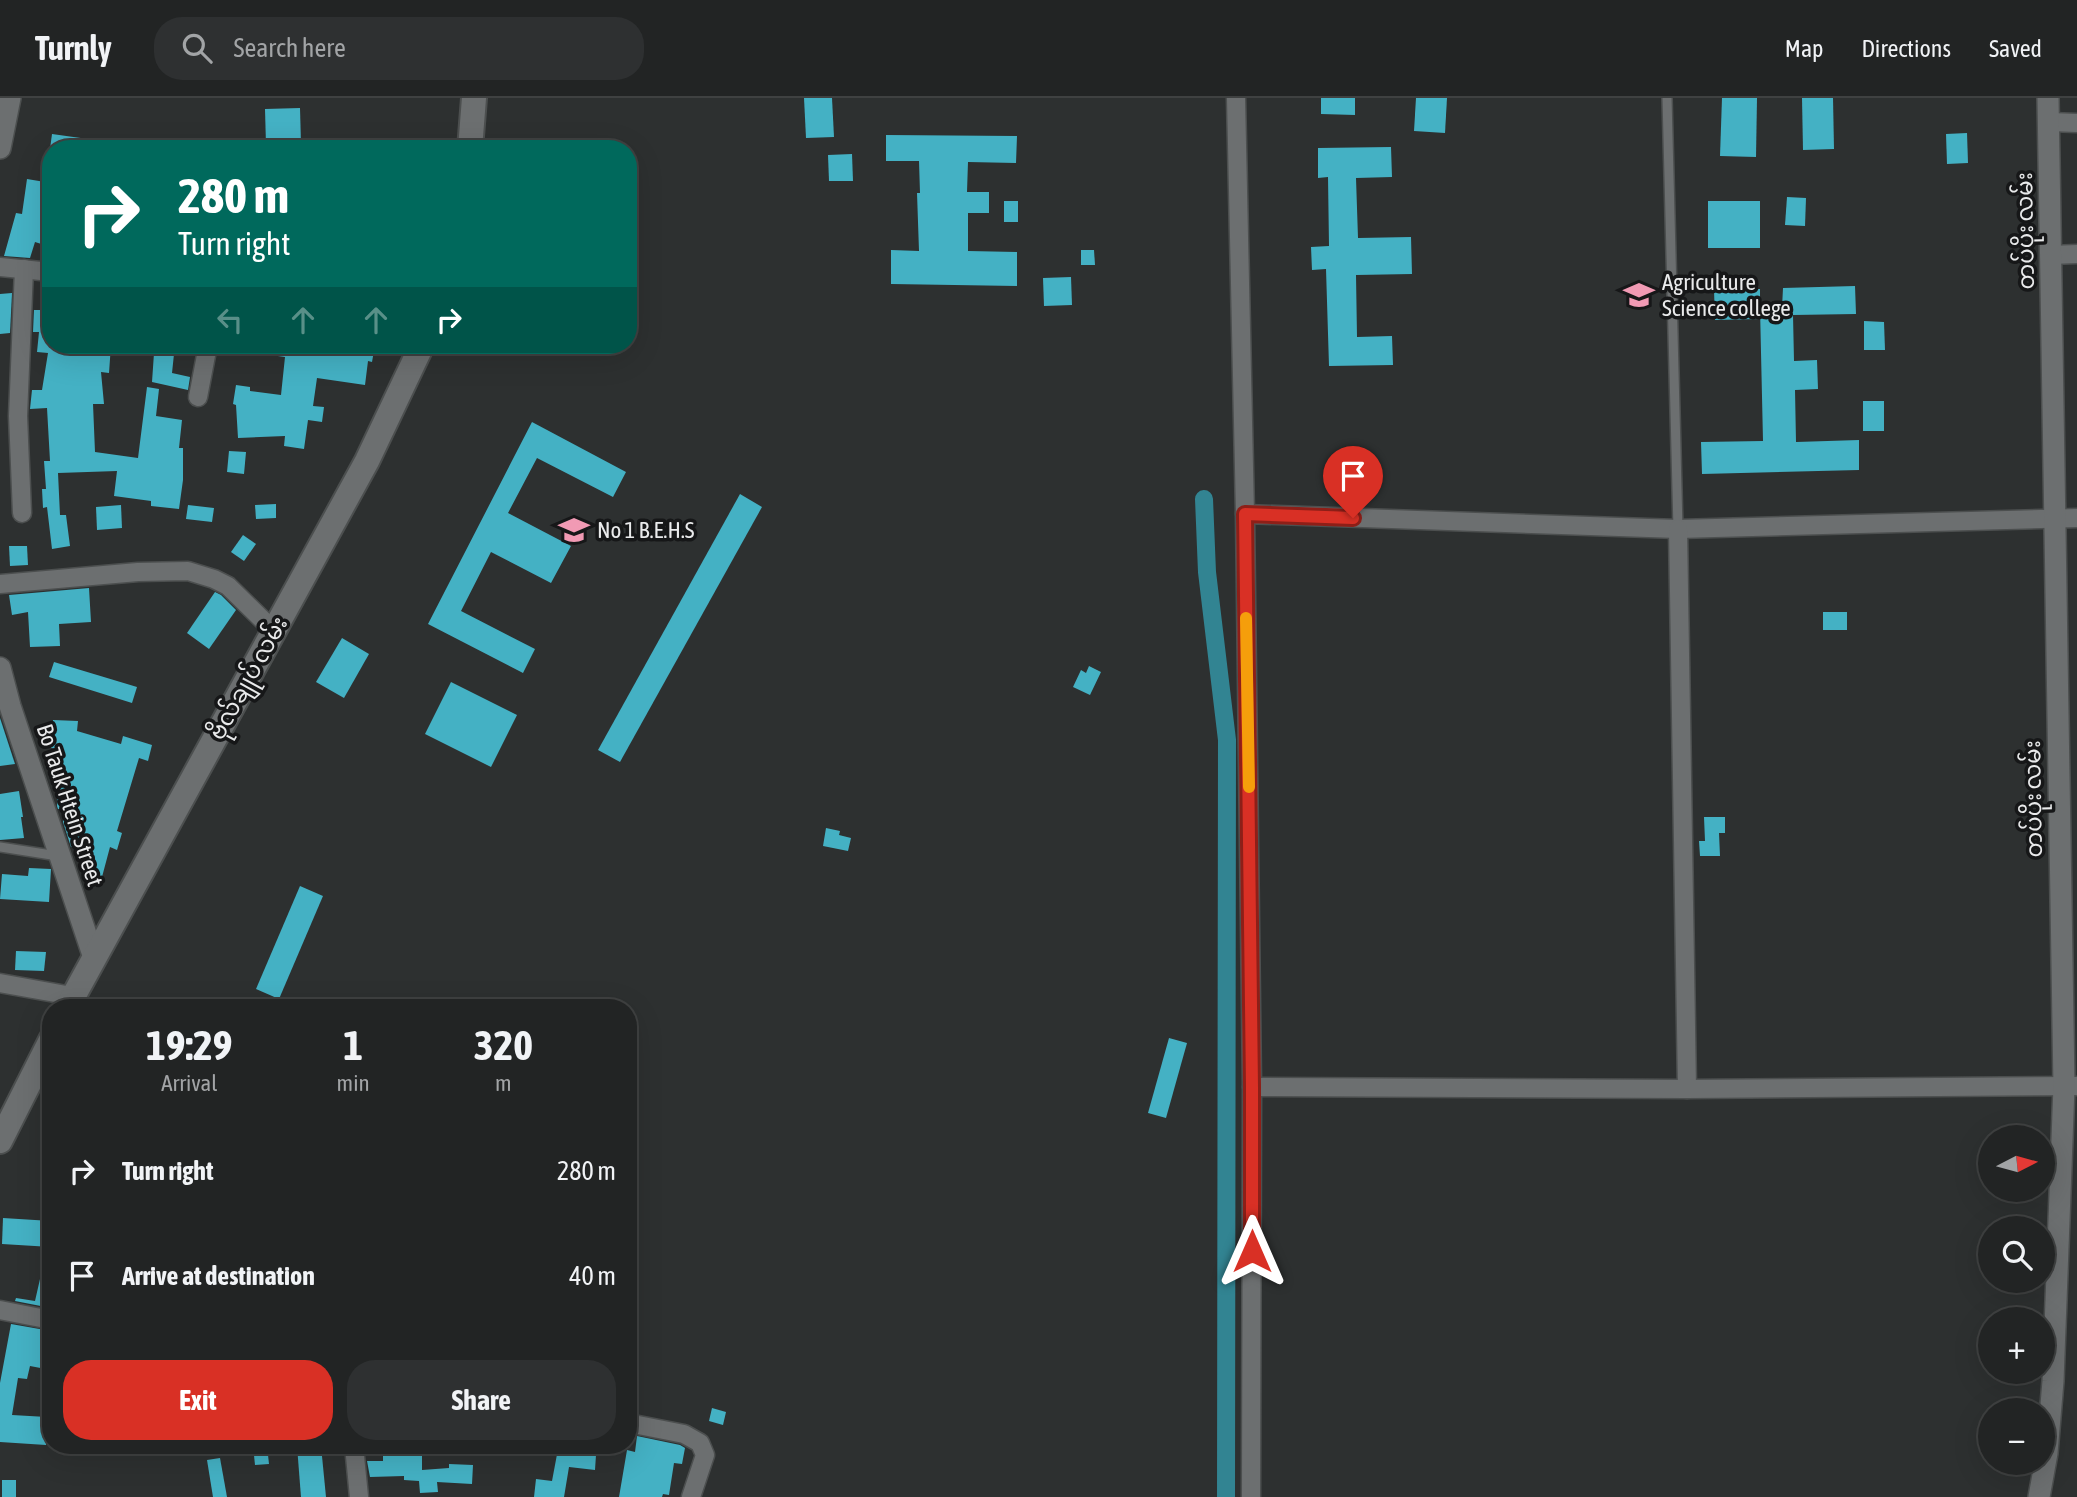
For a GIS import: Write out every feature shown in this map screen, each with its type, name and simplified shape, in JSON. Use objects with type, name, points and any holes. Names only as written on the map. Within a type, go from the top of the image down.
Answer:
[{"type":"main road","points":[[471,140],[474,98]]},
{"type":"main road","name":"ဗိုလ်ချုပ် လမ်း","points":[[72,999],[368,461],[418,354]]},
{"type":"main road","points":[[0,1141],[42,1058]]},
{"type":"street","points":[[0,148],[10,98]]},
{"type":"street","points":[[1236,98],[1245,514],[1252,1087],[1251,1497]]},
{"type":"street","name":"တပ်ပိုး လမ်း","points":[[2039,1497],[2047,1453],[2053,1381],[2071,1086],[2055,518],[2048,98]]},
{"type":"street","points":[[2050,122],[2077,122]]},
{"type":"street","points":[[2052,255],[2077,254]]},
{"type":"street","points":[[0,267],[42,271]]},
{"type":"street","points":[[22,513],[18,416],[24,269]]},
{"type":"street","points":[[198,397],[206,354]]},
{"type":"street","points":[[1245,514],[1678,529],[2077,518]]},
{"type":"street","points":[[1678,529],[1687,1089]]},
{"type":"street","points":[[0,584],[138,572],[188,571],[228,586],[274,631]]},
{"type":"street","name":"Bo Tauk Htein Street","points":[[0,668],[5,707],[94,958]]},
{"type":"street","points":[[0,983],[59,999]]},
{"type":"street","points":[[1252,1087],[1687,1089],[2071,1086]]},
{"type":"street","points":[[0,1310],[42,1318]]},
{"type":"street","points":[[637,1425],[684,1434],[700,1443],[705,1455],[691,1497]]},
{"type":"street","points":[[355,1454],[359,1497]]},
{"type":"lane","points":[[1667,98],[1678,529]]},
{"type":"lane","points":[[0,848],[60,857]]},
{"type":"building","points":[[804,98],[832,98],[834,137],[806,138]]},
{"type":"building","points":[[1321,98],[1355,98],[1355,115],[1321,114]]},
{"type":"building","points":[[1416,98],[1447,98],[1445,133],[1414,131]]},
{"type":"building","points":[[1722,98],[1757,98],[1756,157],[1720,156]]},
{"type":"building","points":[[1802,98],[1833,98],[1834,149],[1803,150]]},
{"type":"building","points":[[300,108],[301,140],[266,140],[265,109]]},
{"type":"building","points":[[1967,133],[1968,163],[1947,164],[1946,134]]},
{"type":"building","points":[[52,134],[95,140],[51,140]]},
{"type":"building","points":[[886,135],[1017,136],[1016,163],[968,162],[967,192],[989,192],[989,213],[968,213],[968,251],[1017,252],[1017,286],[891,284],[891,250],[919,251],[919,161],[886,161]]},
{"type":"building","points":[[1391,147],[1392,177],[1356,178],[1358,238],[1411,237],[1412,274],[1356,275],[1357,337],[1392,336],[1393,365],[1329,366],[1326,269],[1312,270],[1311,247],[1329,246],[1328,177],[1318,178],[1318,148]]},
{"type":"building","points":[[852,154],[853,181],[829,181],[828,155]]},
{"type":"building","points":[[27,179],[42,182],[42,244],[35,242],[30,258],[4,256],[16,213],[22,214]]},
{"type":"building","points":[[1787,197],[1806,198],[1805,226],[1785,225]]},
{"type":"building","points":[[1004,201],[1018,201],[1018,222],[1004,222]]},
{"type":"building","points":[[1708,201],[1760,201],[1760,248],[1708,248]]},
{"type":"building","points":[[1081,250],[1094,250],[1095,265],[1081,265]]},
{"type":"building","points":[[1071,277],[1072,305],[1044,306],[1043,278]]},
{"type":"building","points":[[1855,286],[1856,314],[1793,315],[1794,361],[1817,360],[1818,389],[1795,390],[1796,442],[1859,440],[1859,470],[1702,474],[1701,442],[1763,441],[1760,308],[1782,308],[1783,288]]},
{"type":"building","points":[[1760,289],[1760,319],[1715,320],[1714,290]]},
{"type":"building","points":[[12,293],[10,333],[0,334],[0,294]]},
{"type":"building","points":[[34,310],[42,310],[42,352],[37,352],[39,332],[33,332]]},
{"type":"building","points":[[1864,321],[1884,322],[1885,350],[1864,350]]},
{"type":"building","points":[[48,354],[110,354],[109,373],[101,372],[104,404],[93,404],[95,452],[138,458],[147,387],[159,389],[156,416],[182,420],[179,448],[183,448],[183,480],[179,509],[151,506],[151,501],[114,496],[117,471],[58,473],[60,515],[66,515],[70,546],[52,549],[47,507],[43,508],[42,489],[46,489],[44,461],[50,461],[47,408],[30,409],[32,390],[42,390]]},
{"type":"building","points":[[154,354],[174,354],[172,373],[190,377],[188,390],[152,382]]},
{"type":"building","points":[[263,354],[373,354],[372,362],[368,361],[365,385],[317,378],[313,406],[324,407],[322,422],[308,420],[304,449],[284,446],[285,436],[238,438],[236,405],[233,404],[236,385],[250,387],[250,391],[281,395],[285,357]]},
{"type":"building","points":[[1863,401],[1884,401],[1884,431],[1863,431]]},
{"type":"building","points":[[532,422],[626,472],[613,497],[537,458],[508,513],[571,546],[551,583],[491,552],[461,611],[535,649],[523,673],[428,624]]},
{"type":"building","points":[[229,451],[246,452],[244,474],[227,472]]},
{"type":"building","points":[[740,494],[762,507],[620,762],[598,750]]},
{"type":"building","points":[[276,504],[276,518],[256,519],[255,505]]},
{"type":"building","points":[[121,505],[122,528],[97,530],[96,507]]},
{"type":"building","points":[[188,505],[214,508],[212,522],[186,519]]},
{"type":"building","points":[[243,535],[256,544],[244,561],[231,552]]},
{"type":"building","points":[[9,546],[27,546],[28,565],[10,566]]},
{"type":"building","points":[[89,588],[91,622],[59,624],[60,646],[30,647],[28,612],[12,615],[9,595]]},
{"type":"building","points":[[215,592],[236,610],[209,649],[187,633]]},
{"type":"building","points":[[1823,612],[1847,612],[1847,630],[1823,630]]},
{"type":"building","points":[[342,638],[369,654],[344,698],[316,682]]},
{"type":"building","points":[[54,662],[137,687],[132,703],[49,677]]},
{"type":"building","points":[[1089,666],[1101,672],[1090,695],[1073,687],[1081,670],[1086,673]]},
{"type":"building","points":[[451,682],[517,715],[491,767],[425,734]]},
{"type":"building","points":[[0,718],[15,764],[0,766]]},
{"type":"building","points":[[53,720],[78,721],[77,731],[121,744],[123,736],[152,745],[148,761],[139,758],[117,831],[122,833],[117,850],[110,847],[102,877],[80,870],[87,848],[71,847],[63,822],[64,809],[58,809],[57,806],[61,749],[51,748]]},
{"type":"building","points":[[19,791],[24,838],[0,840],[0,794]]},
{"type":"building","points":[[1704,817],[1725,817],[1725,833],[1719,833],[1720,856],[1700,856],[1699,841],[1705,841]]},
{"type":"building","points":[[826,828],[840,831],[839,835],[851,838],[848,851],[823,846]]},
{"type":"building","points":[[29,868],[51,869],[49,902],[0,899],[2,874],[28,876]]},
{"type":"building","points":[[300,886],[323,896],[279,999],[256,989]]},
{"type":"building","points":[[16,951],[46,952],[44,971],[15,970]]},
{"type":"building","points":[[1169,1038],[1187,1043],[1166,1118],[1148,1113]]},
{"type":"building","points":[[3,1218],[42,1220],[42,1246],[2,1244]]},
{"type":"building","points":[[42,1270],[42,1306],[15,1301],[16,1298],[35,1301]]},
{"type":"building","points":[[11,1324],[42,1329],[42,1368],[30,1366],[27,1379],[18,1378],[12,1415],[42,1417],[42,1445],[0,1442],[0,1383]]},
{"type":"building","points":[[712,1408],[726,1412],[723,1425],[709,1421]]},
{"type":"building","points":[[637,1436],[685,1448],[682,1464],[674,1463],[669,1495],[619,1497],[626,1454],[637,1454]]},
{"type":"building","points":[[254,1454],[268,1454],[269,1464],[255,1465]]},
{"type":"building","points":[[298,1454],[322,1454],[326,1497],[301,1497]]},
{"type":"building","points":[[383,1454],[422,1454],[422,1470],[449,1468],[449,1464],[473,1465],[472,1484],[437,1482],[438,1492],[420,1493],[419,1481],[404,1480],[404,1476],[370,1477],[367,1461],[383,1461]]},
{"type":"building","points":[[557,1454],[596,1455],[595,1470],[569,1467],[564,1497],[534,1497],[536,1479],[552,1481]]},
{"type":"building","points":[[220,1458],[227,1497],[213,1497],[207,1460]]},
{"type":"building","points":[[2,1480],[16,1480],[16,1497],[2,1497]]},
{"type":"waterway","points":[[1204,499],[1207,572],[1227,740],[1226,1497]]},
{"type":"slow traffic","points":[[1246,618],[1249,787]]},
{"type":"place","name":"Agriculture Science college","points":[[1639,295]]},
{"type":"place","name":"No 1 B.E.H.S","points":[[574,530]]},
{"type":"route","points":[[1252,1251],[1245,514],[1353,518]]}]
